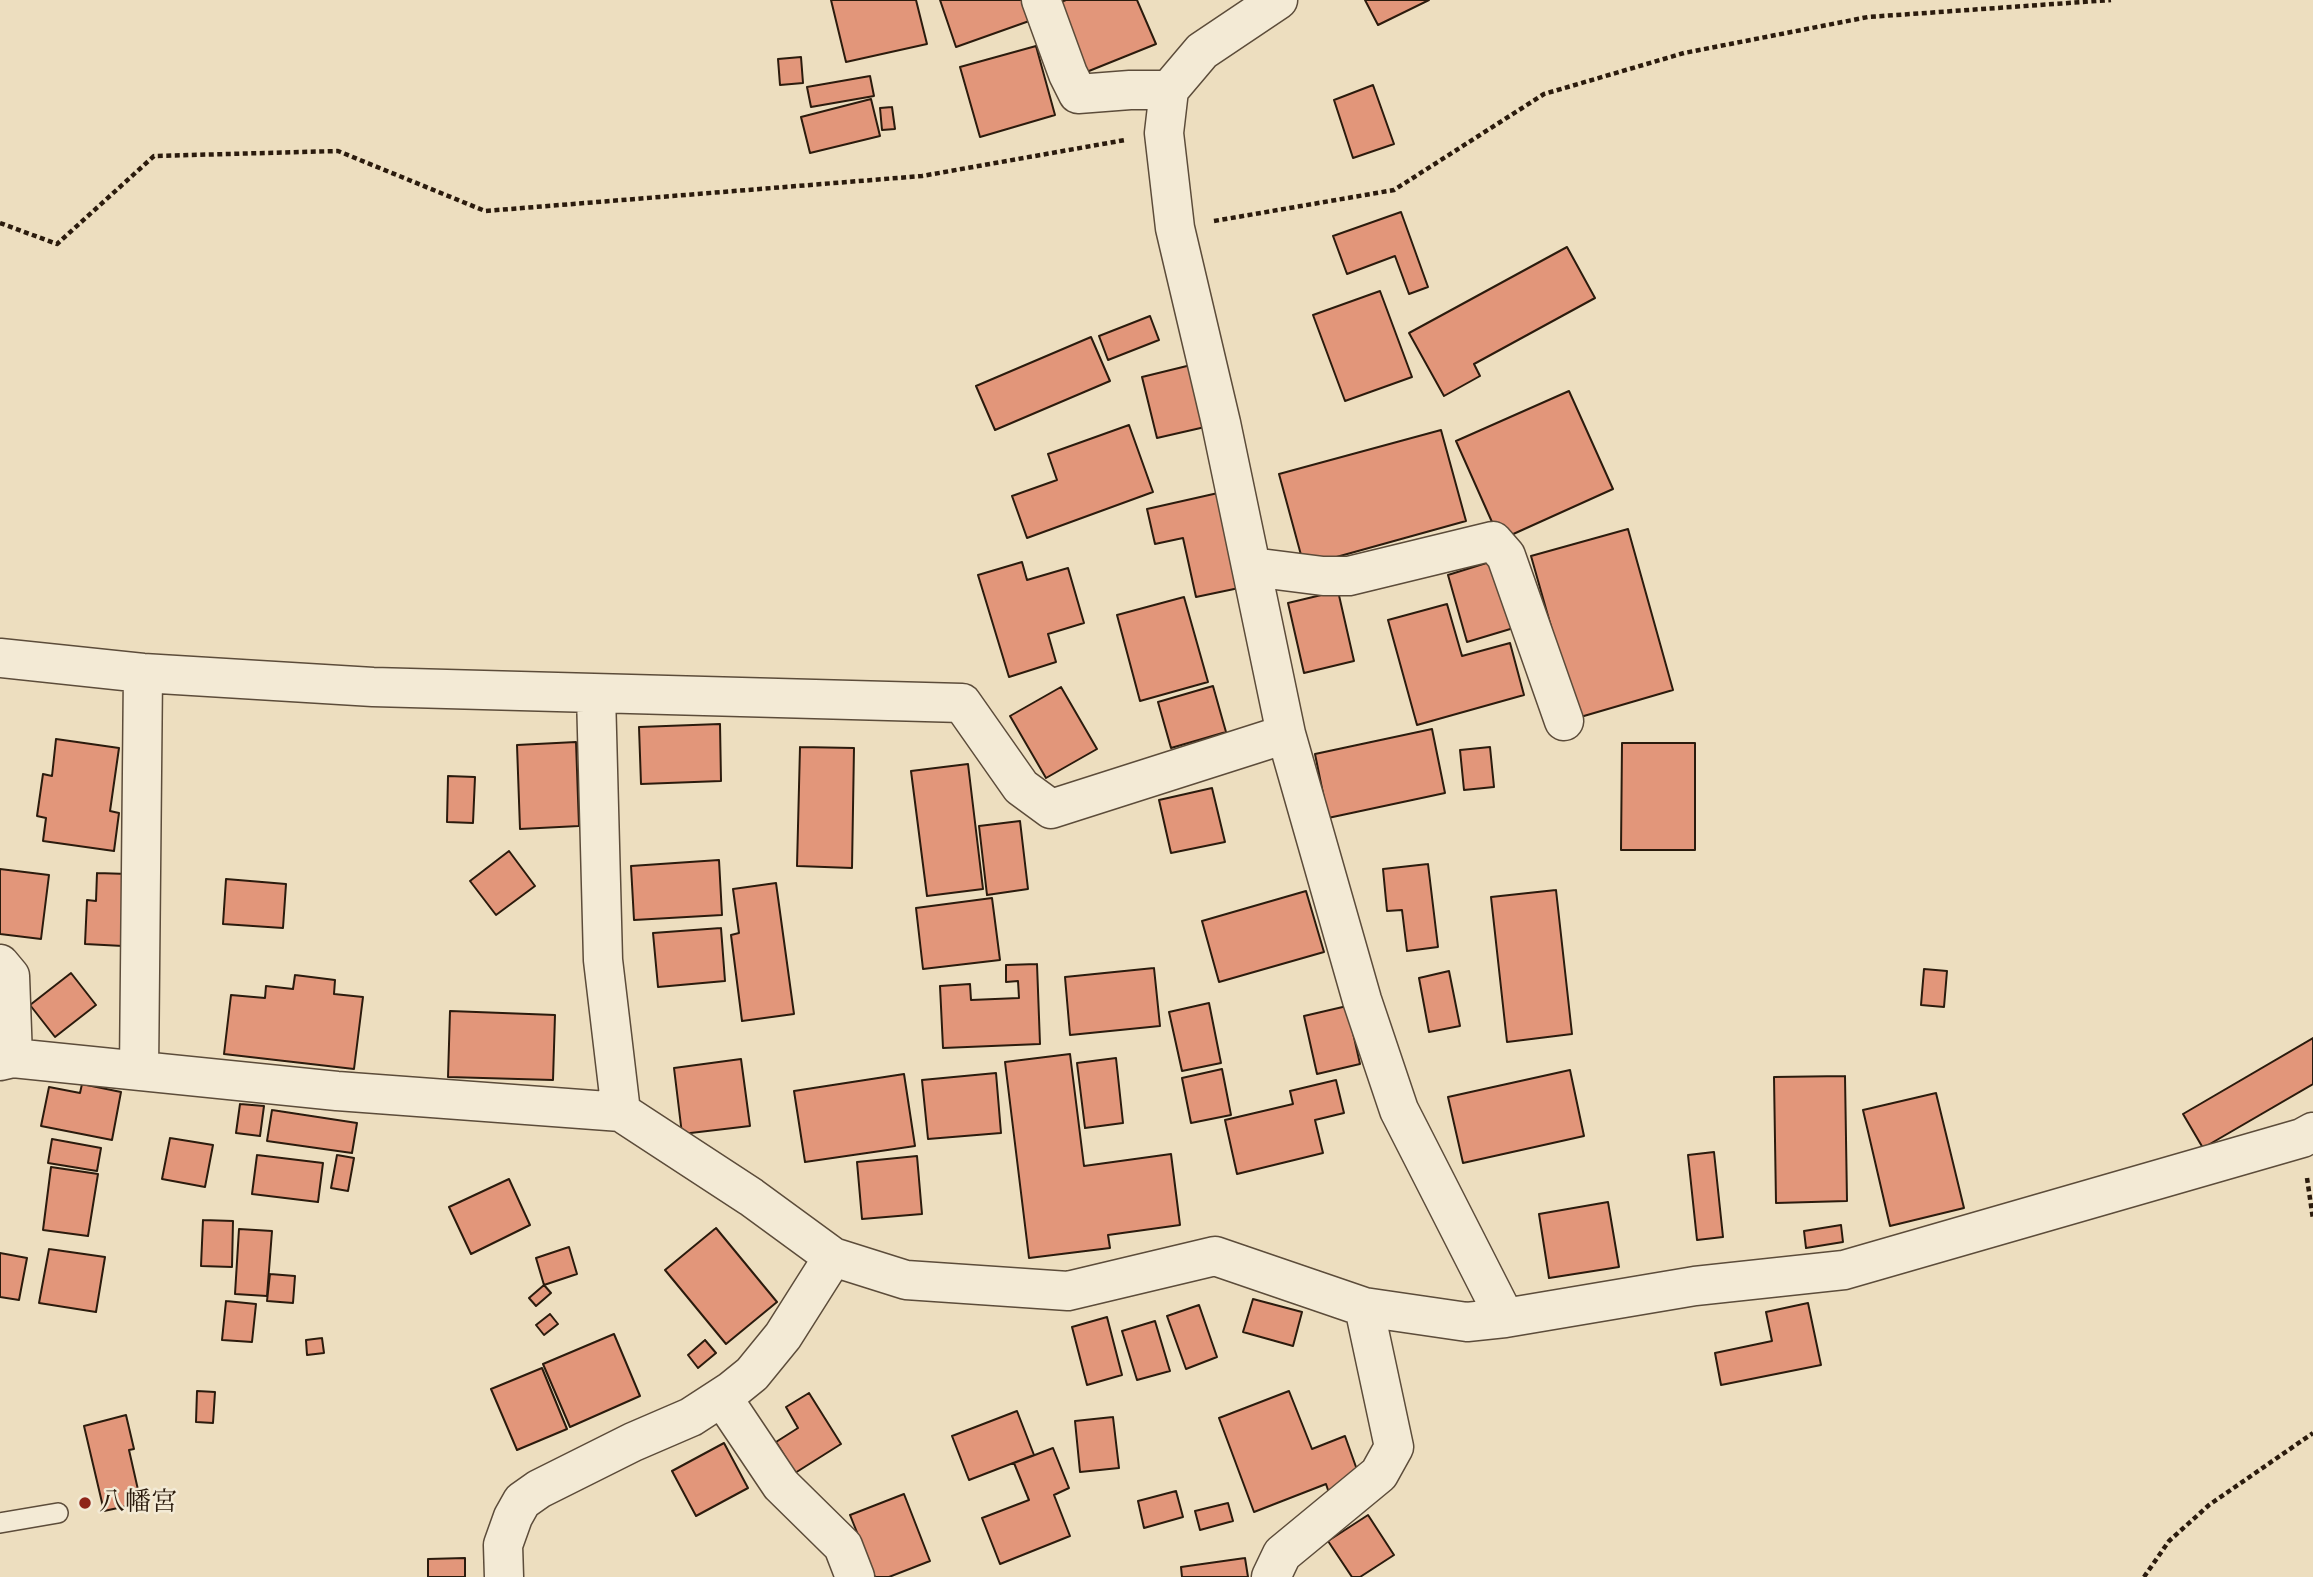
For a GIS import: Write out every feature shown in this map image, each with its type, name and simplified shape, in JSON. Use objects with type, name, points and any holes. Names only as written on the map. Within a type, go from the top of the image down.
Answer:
[{"type":"street","points":[[1041,0],[1077,94],[1169,90]]},
{"type":"street","points":[[1279,0],[1202,51],[1169,90],[1164,134],[1175,228],[1221,423],[1286,734],[1363,1000],[1399,1110],[1505,1318]]},
{"type":"street","points":[[1252,567],[1323,576],[1349,576],[1493,541],[1506,556],[1564,722]]},
{"type":"street","points":[[0,658],[143,674],[373,687],[962,703],[1021,787],[1051,809],[1286,734]]},
{"type":"street","points":[[139,1071],[143,674]]},
{"type":"street","points":[[596,695],[603,960],[621,1112]]},
{"type":"street","points":[[0,964],[10,976],[6,1060],[337,1091],[621,1112],[751,1197],[833,1257],[906,1280],[1068,1291],[1215,1256],[1364,1307],[1467,1322],[1695,1286],[1844,1270],[2302,1138],[2313,1132]]},
{"type":"street","points":[[504,1577],[503,1545],[522,1501],[539,1489],[621,1448],[691,1417],[752,1374],[783,1336],[833,1257]]},
{"type":"street","points":[[1271,1577],[1282,1554],[1379,1474],[1394,1447],[1364,1307]]},
{"type":"street","points":[[722,1397],[781,1485],[843,1546],[855,1577]]},
{"type":"lane","points":[[0,1523],[58,1513]]},
{"type":"path","points":[[1175,228],[1394,190],[1544,94],[1684,53],[1868,17],[2111,0]]},
{"type":"path","points":[[0,223],[57,244],[154,156],[338,151],[485,211],[922,176],[1164,134]]},
{"type":"path","points":[[2144,1577],[2169,1541],[2209,1505],[2313,1433]]},
{"type":"building","points":[[831,0],[916,0],[927,44],[846,62]]},
{"type":"building","points":[[940,0],[1025,0],[1032,20],[956,47]]},
{"type":"building","points":[[1066,0],[1137,0],[1156,44],[1084,73],[1056,4]]},
{"type":"building","points":[[1365,0],[1429,0],[1378,25]]},
{"type":"building","points":[[1036,46],[1055,115],[980,137],[960,67]]},
{"type":"building","points":[[801,57],[803,83],[780,85],[778,59]]},
{"type":"building","points":[[870,76],[874,96],[811,107],[807,87]]},
{"type":"building","points":[[1373,85],[1394,144],[1353,158],[1334,100]]},
{"type":"building","points":[[871,99],[880,136],[810,153],[801,117]]},
{"type":"building","points":[[892,107],[895,129],[882,130],[880,108]]},
{"type":"building","points":[[1401,212],[1428,287],[1409,294],[1395,256],[1347,274],[1333,236]]},
{"type":"building","points":[[1567,247],[1595,298],[1474,364],[1480,376],[1444,396],[1409,333]]},
{"type":"building","points":[[1380,291],[1412,377],[1345,401],[1313,315]]},
{"type":"building","points":[[1150,316],[1159,340],[1108,360],[1099,336]]},
{"type":"building","points":[[1091,337],[1110,381],[995,430],[976,386]]},
{"type":"building","points":[[1191,365],[1205,427],[1157,438],[1142,377]]},
{"type":"building","points":[[1569,391],[1613,489],[1500,540],[1456,441]]},
{"type":"building","points":[[1129,425],[1153,492],[1027,538],[1012,496],[1057,480],[1048,454]]},
{"type":"building","points":[[1441,430],[1466,521],[1304,566],[1279,474]]},
{"type":"building","points":[[1218,493],[1239,588],[1196,597],[1183,538],[1155,544],[1147,509]]},
{"type":"building","points":[[1628,529],[1673,690],[1577,718],[1531,556]]},
{"type":"building","points":[[1496,560],[1517,627],[1467,642],[1448,575]]},
{"type":"building","points":[[1022,562],[1027,580],[1068,568],[1084,623],[1048,634],[1056,662],[1009,677],[978,575]]},
{"type":"building","points":[[1338,591],[1354,661],[1304,673],[1288,603]]},
{"type":"building","points":[[1184,597],[1208,682],[1140,701],[1117,615]]},
{"type":"building","points":[[1447,604],[1462,656],[1510,643],[1524,695],[1417,725],[1388,620]]},
{"type":"building","points":[[1213,686],[1226,732],[1171,748],[1158,702]]},
{"type":"building","points":[[1061,687],[1097,749],[1046,778],[1010,716]]},
{"type":"building","points":[[720,724],[721,781],[641,784],[639,727]]},
{"type":"building","points":[[1432,729],[1445,793],[1328,818],[1315,754]]},
{"type":"building","points":[[56,739],[119,748],[110,811],[119,813],[114,851],[43,841],[46,818],[37,816],[43,774],[52,776]]},
{"type":"building","points":[[576,742],[579,826],[520,829],[517,745]]},
{"type":"building","points":[[1622,743],[1695,743],[1695,850],[1621,850]]},
{"type":"building","points":[[800,747],[854,748],[852,868],[797,866]]},
{"type":"building","points":[[1490,747],[1494,787],[1464,790],[1460,750]]},
{"type":"building","points":[[968,764],[983,889],[927,896],[911,771]]},
{"type":"building","points":[[448,776],[475,777],[473,823],[447,822]]},
{"type":"building","points":[[1212,788],[1225,842],[1171,853],[1159,800]]},
{"type":"building","points":[[1020,821],[1028,889],[987,895],[979,826]]},
{"type":"building","points":[[509,851],[535,886],[496,915],[470,881]]},
{"type":"building","points":[[719,860],[722,915],[634,920],[631,866]]},
{"type":"building","points":[[1428,864],[1438,947],[1407,951],[1402,910],[1387,911],[1383,869]]},
{"type":"building","points":[[0,869],[49,875],[41,939],[0,934]]},
{"type":"building","points":[[97,873],[128,874],[123,946],[85,944],[87,900],[96,901]]},
{"type":"building","points":[[226,879],[286,884],[283,928],[223,924]]},
{"type":"building","points":[[776,883],[794,1014],[742,1021],[731,935],[739,933],[733,889]]},
{"type":"building","points":[[1556,890],[1572,1034],[1507,1042],[1491,897]]},
{"type":"building","points":[[1306,891],[1324,952],[1219,982],[1202,921]]},
{"type":"building","points":[[992,898],[1000,960],[923,969],[916,908]]},
{"type":"building","points":[[721,928],[725,981],[658,987],[653,933]]},
{"type":"building","points":[[1037,964],[1040,1044],[943,1048],[940,986],[970,984],[971,1000],[1019,998],[1018,981],[1006,982],[1006,965]]},
{"type":"building","points":[[1154,968],[1160,1026],[1070,1035],[1065,977]]},
{"type":"building","points":[[1924,969],[1947,971],[1944,1007],[1921,1005]]},
{"type":"building","points":[[1449,971],[1460,1026],[1429,1032],[1419,978]]},
{"type":"building","points":[[71,973],[96,1005],[55,1037],[30,1005]]},
{"type":"building","points":[[295,975],[335,980],[334,994],[363,997],[354,1069],[224,1054],[231,995],[265,998],[266,986],[293,989]]},
{"type":"building","points":[[1209,1003],[1221,1063],[1182,1071],[1169,1012]]},
{"type":"building","points":[[1347,1006],[1360,1064],[1317,1074],[1304,1016]]},
{"type":"building","points":[[450,1011],[555,1015],[553,1080],[448,1077]]},
{"type":"building","points":[[2313,1038],[2313,1084],[2203,1148],[2183,1114]]},
{"type":"building","points":[[1070,1054],[1084,1166],[1171,1154],[1180,1225],[1108,1235],[1110,1248],[1029,1258],[1005,1062]]},
{"type":"building","points":[[1116,1058],[1123,1123],[1085,1128],[1077,1063]]},
{"type":"building","points":[[741,1059],[750,1126],[682,1134],[674,1068]]},
{"type":"building","points":[[1222,1069],[1231,1115],[1191,1123],[1182,1078]]},
{"type":"building","points":[[1570,1070],[1584,1136],[1463,1163],[1448,1097]]},
{"type":"building","points":[[996,1073],[1001,1133],[928,1139],[922,1080]]},
{"type":"building","points":[[904,1074],[915,1146],[805,1162],[794,1091]]},
{"type":"building","points":[[1845,1076],[1847,1201],[1776,1203],[1774,1077]]},
{"type":"building","points":[[1336,1080],[1344,1113],[1315,1120],[1323,1153],[1237,1174],[1225,1120],[1293,1104],[1290,1091]]},
{"type":"building","points":[[82,1084],[121,1092],[112,1140],[41,1126],[49,1087],[80,1093]]},
{"type":"building","points":[[1936,1093],[1964,1208],[1890,1226],[1863,1110]]},
{"type":"building","points":[[240,1104],[264,1106],[260,1136],[236,1133]]},
{"type":"building","points":[[272,1110],[357,1123],[352,1153],[267,1141]]},
{"type":"building","points":[[170,1138],[213,1145],[205,1187],[162,1179]]},
{"type":"building","points":[[52,1139],[101,1148],[97,1171],[48,1163]]},
{"type":"building","points":[[1714,1152],[1723,1237],[1697,1240],[1688,1155]]},
{"type":"building","points":[[257,1155],[323,1163],[318,1202],[252,1194]]},
{"type":"building","points":[[337,1155],[354,1158],[348,1191],[331,1188]]},
{"type":"building","points":[[917,1156],[922,1214],[862,1219],[857,1162]]},
{"type":"building","points":[[51,1167],[98,1174],[88,1236],[43,1230]]},
{"type":"building","points":[[509,1179],[530,1225],[471,1254],[449,1207]]},
{"type":"building","points":[[1608,1202],[1619,1267],[1549,1278],[1539,1214]]},
{"type":"building","points":[[203,1220],[233,1221],[232,1267],[201,1266]]},
{"type":"building","points":[[1841,1225],[1843,1242],[1806,1248],[1804,1231]]},
{"type":"building","points":[[716,1228],[777,1302],[726,1344],[665,1270]]},
{"type":"building","points":[[239,1229],[272,1231],[267,1296],[235,1294]]},
{"type":"building","points":[[569,1247],[577,1274],[544,1285],[536,1258]]},
{"type":"building","points":[[49,1249],[105,1257],[96,1312],[39,1303]]},
{"type":"building","points":[[0,1253],[27,1258],[19,1300],[0,1297]]},
{"type":"building","points":[[270,1274],[295,1276],[293,1303],[267,1301]]},
{"type":"building","points":[[544,1285],[551,1293],[536,1306],[529,1298]]},
{"type":"building","points":[[1253,1299],[1302,1312],[1293,1346],[1243,1332]]},
{"type":"building","points":[[226,1301],[256,1304],[252,1342],[222,1340]]},
{"type":"building","points":[[1808,1303],[1821,1365],[1721,1385],[1715,1353],[1772,1341],[1766,1312]]},
{"type":"building","points":[[1199,1305],[1217,1357],[1186,1369],[1167,1316]]},
{"type":"building","points":[[550,1314],[558,1324],[544,1335],[536,1325]]},
{"type":"building","points":[[1107,1317],[1122,1375],[1087,1385],[1072,1327]]},
{"type":"building","points":[[1155,1321],[1170,1371],[1137,1380],[1122,1331]]},
{"type":"building","points":[[614,1334],[640,1396],[570,1427],[543,1364]]},
{"type":"building","points":[[322,1338],[324,1353],[307,1355],[306,1340]]},
{"type":"building","points":[[705,1340],[716,1353],[698,1368],[688,1355]]},
{"type":"building","points":[[542,1368],[567,1429],[517,1450],[491,1389]]},
{"type":"building","points":[[197,1391],[215,1392],[213,1423],[196,1422]]},
{"type":"building","points":[[1289,1391],[1312,1449],[1345,1436],[1361,1481],[1329,1493],[1326,1484],[1254,1512],[1219,1418]]},
{"type":"building","points":[[809,1393],[841,1444],[795,1473],[776,1442],[798,1428],[786,1407]]},
{"type":"building","points":[[1017,1411],[1034,1455],[969,1480],[952,1436]]},
{"type":"building","points":[[126,1415],[134,1449],[129,1450],[141,1503],[104,1511],[84,1426]]},
{"type":"building","points":[[1113,1417],[1119,1468],[1080,1472],[1075,1421]]},
{"type":"building","points":[[724,1443],[748,1488],[696,1516],[672,1471]]},
{"type":"building","points":[[1053,1448],[1069,1488],[1054,1495],[1070,1536],[1000,1564],[982,1518],[1029,1500],[1014,1463]]},
{"type":"building","points":[[1176,1491],[1183,1517],[1144,1528],[1138,1501]]},
{"type":"building","points":[[904,1494],[930,1561],[889,1577],[875,1577],[850,1515]]},
{"type":"building","points":[[1228,1503],[1233,1521],[1200,1530],[1195,1511]]},
{"type":"building","points":[[1368,1515],[1394,1555],[1360,1577],[1352,1577],[1328,1541]]},
{"type":"building","points":[[465,1558],[465,1577],[428,1577],[428,1559]]},
{"type":"building","points":[[1245,1558],[1248,1577],[1182,1577],[1181,1567]]},
{"type":"place","name":"八幡宮","points":[[85,1503]]}]
